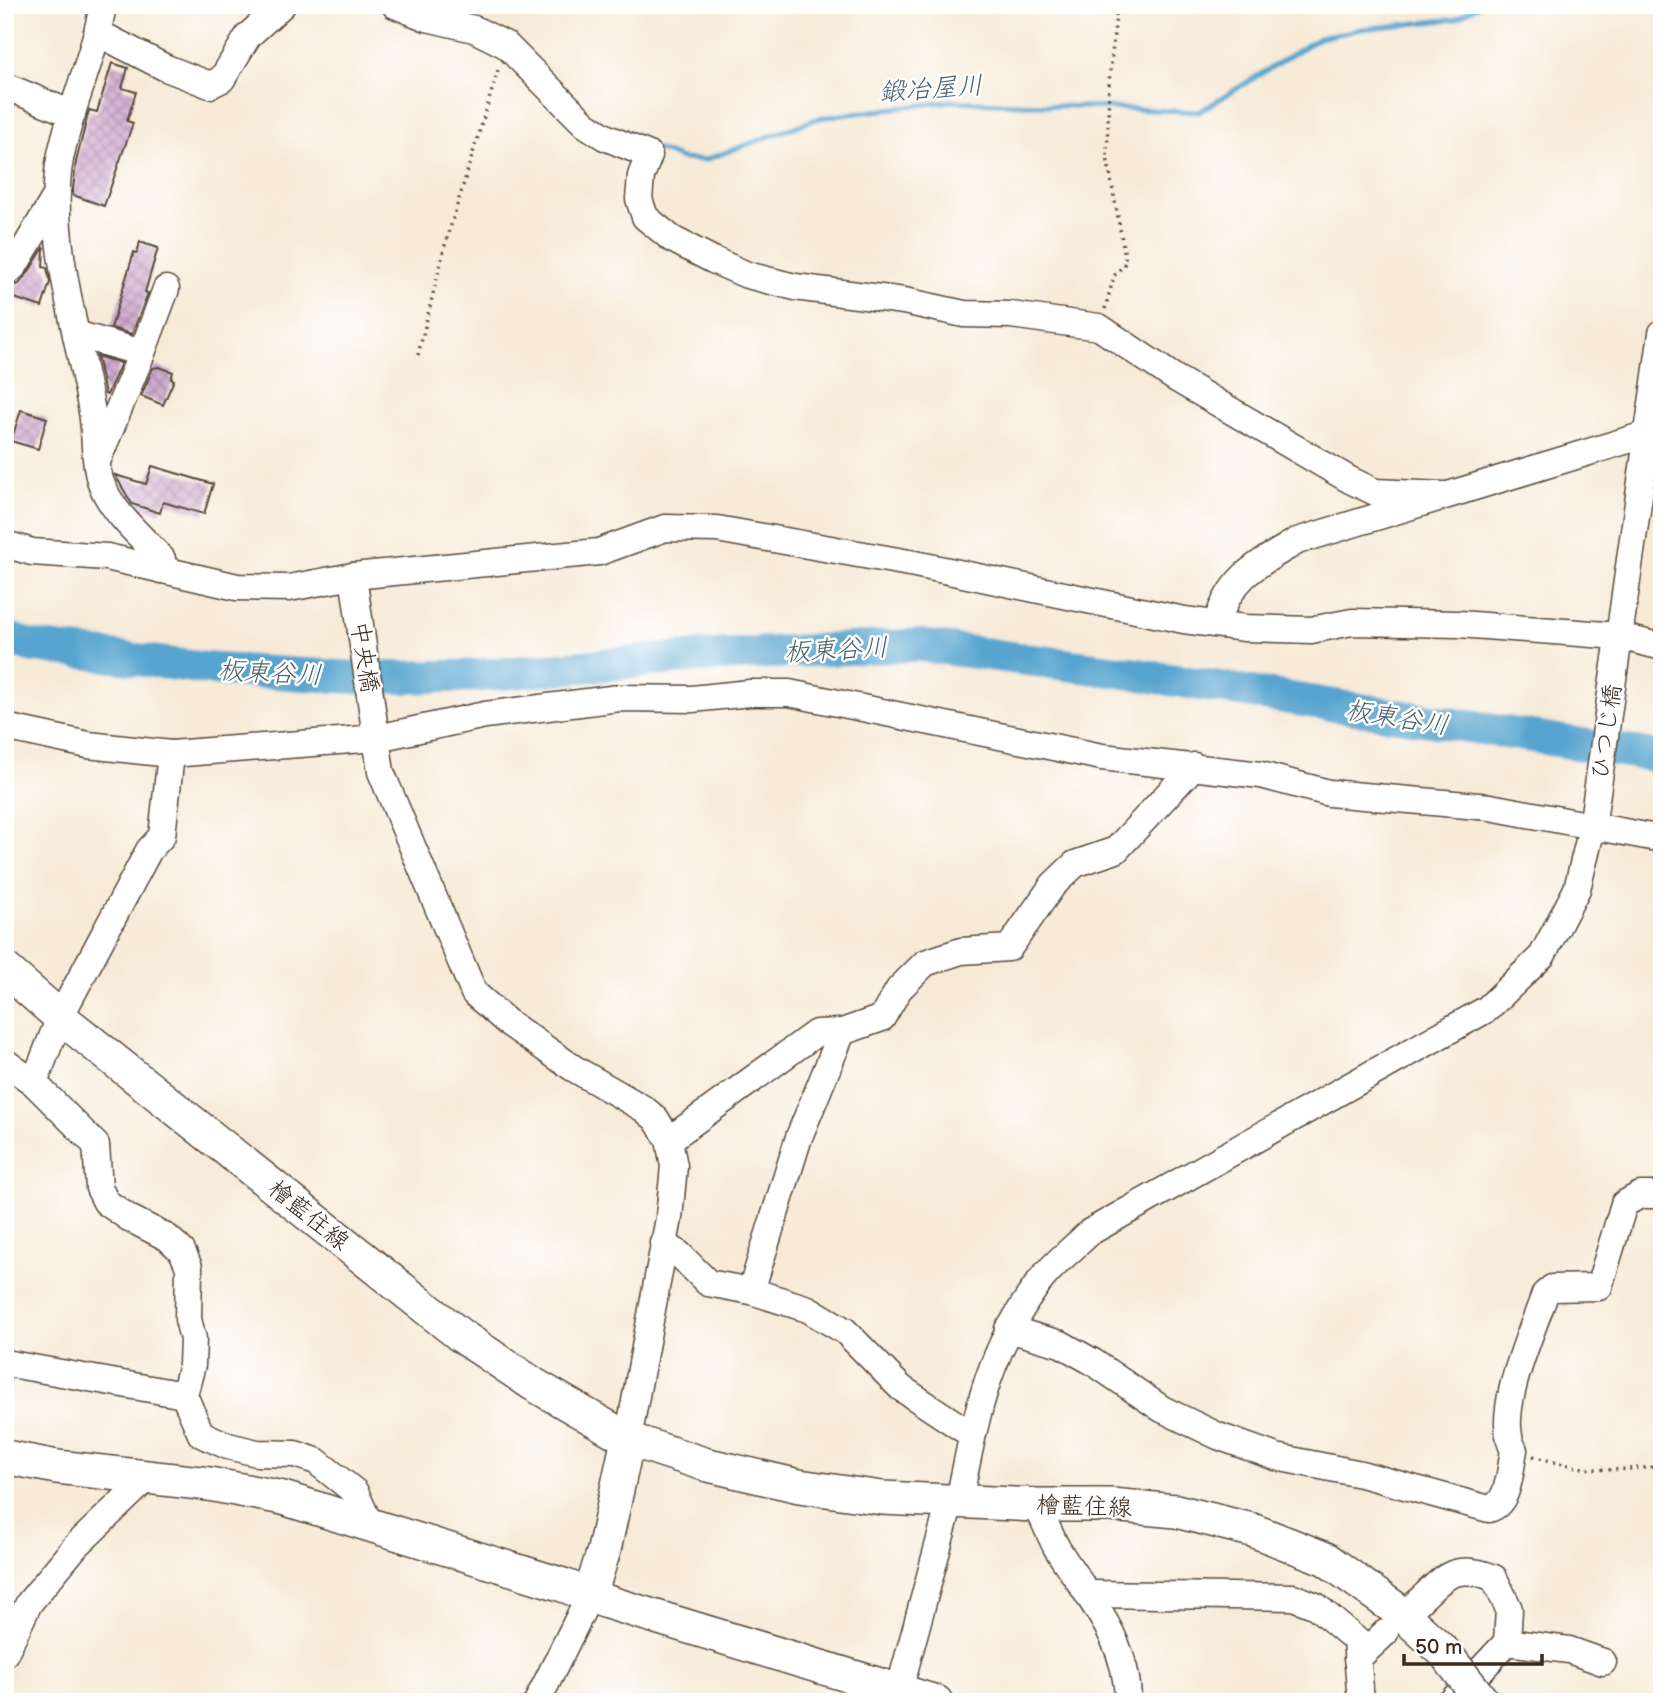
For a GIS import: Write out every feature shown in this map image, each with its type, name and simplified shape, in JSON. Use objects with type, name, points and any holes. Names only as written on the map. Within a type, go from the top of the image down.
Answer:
[{"type":"main road","name":"檜藍住線","points":[[5,969],[60,1017],[460,1335],[533,1384],[628,1439],[704,1464],[799,1486],[882,1498],[1037,1505],[1111,1505],[1176,1511],[1252,1530],[1326,1559],[1400,1612],[1445,1653],[1483,1702]]},
{"type":"main road","points":[[590,1595],[604,1550],[628,1439]]},
{"type":"main road","points":[[5,1457],[57,1467],[148,1477],[283,1498],[898,1696],[936,1702]]},
{"type":"street","points":[[103,5],[98,33],[60,160],[57,194],[61,245],[92,414],[100,481],[114,507],[162,559],[160,570]]},
{"type":"street","points":[[98,33],[113,38],[166,68],[210,85],[222,79],[248,36],[282,5]]},
{"type":"street","points":[[395,5],[427,18],[474,29],[506,44],[585,124],[605,137],[649,155],[639,199],[645,217],[672,239],[713,260],[747,275],[795,287],[904,301],[964,314],[1011,315],[1098,327],[1175,378],[1350,480],[1375,492],[1443,495]]},
{"type":"street","points":[[5,86],[72,114]]},
{"type":"street","points":[[5,274],[15,265],[57,194]]},
{"type":"street","points":[[97,463],[166,289]]},
{"type":"street","name":"ひつじ橋","points":[[898,1696],[955,1502],[979,1401],[1009,1329],[1042,1279],[1090,1232],[1487,1009],[1542,956],[1577,889],[1592,828],[1619,636],[1655,432],[1662,333]]},
{"type":"street","points":[[76,334],[142,353]]},
{"type":"street","points":[[1217,622],[1225,597],[1245,573],[1297,541],[1655,432]]},
{"type":"street","points":[[5,544],[32,552],[107,557],[237,587],[289,588],[354,583],[599,552],[665,528],[717,529],[915,564],[1184,620],[1217,622],[1245,628],[1311,630],[1352,622],[1459,624],[1619,636],[1662,647]]},
{"type":"street","name":"中央橋","points":[[354,583],[381,772],[474,993],[507,1022],[573,1069],[644,1109],[656,1119],[669,1140]]},
{"type":"street","points":[[5,727],[88,745],[171,754],[377,731],[619,698],[692,699],[750,693],[789,693],[1102,757],[1261,775],[1329,793],[1490,807],[1662,839]]},
{"type":"street","points":[[34,1083],[60,1017],[149,850],[162,836],[171,754]]},
{"type":"street","points":[[628,1439],[674,1167],[669,1140],[816,1033],[842,1032],[882,1018],[900,989],[925,963],[961,951],[1009,948],[1053,885],[1075,864],[1116,850],[1194,766]]},
{"type":"street","points":[[751,1291],[799,1137],[842,1032]]},
{"type":"street","points":[[5,1062],[34,1083],[96,1145],[99,1188],[106,1202],[129,1218],[168,1238],[182,1251],[189,1266],[188,1319],[193,1339],[192,1365],[184,1395],[201,1434],[228,1446],[257,1453],[295,1454],[316,1461],[355,1492],[370,1525]]},
{"type":"street","points":[[1009,1329],[1061,1344],[1093,1362],[1162,1409],[1218,1436],[1276,1457],[1361,1474],[1489,1509],[1497,1507],[1504,1497],[1514,1450],[1507,1438],[1509,1403],[1545,1294],[1552,1288],[1599,1287],[1624,1204],[1640,1195],[1662,1195]]},
{"type":"street","points":[[663,1243],[679,1254],[708,1283],[751,1291],[808,1309],[845,1331],[901,1388],[972,1436]]},
{"type":"street","points":[[5,1363],[184,1395]]},
{"type":"street","points":[[5,1653],[37,1594],[74,1548],[148,1477]]},
{"type":"street","points":[[1037,1505],[1057,1549],[1091,1594],[1116,1643],[1128,1676],[1128,1702]]},
{"type":"street","points":[[1416,1604],[1453,1571],[1474,1570],[1494,1578],[1509,1609],[1507,1642],[1451,1702]]},
{"type":"street","points":[[1091,1594],[1293,1597],[1316,1606],[1356,1640],[1361,1702]]},
{"type":"street","points":[[542,1700],[590,1595]]},
{"type":"street","points":[[1357,1659],[1385,1633]]},
{"type":"street","points":[[1507,1642],[1569,1650],[1603,1662]]},
{"type":"path","points":[[1098,327],[1114,276],[1126,262],[1107,157],[1117,5]]},
{"type":"path","points":[[418,355],[445,245],[506,44]]},
{"type":"path","points":[[1514,1450],[1578,1469],[1608,1472],[1662,1466]]},
{"type":"building","points":[[112,63],[128,68],[122,88],[136,92],[127,121],[133,123],[104,206],[73,195],[73,189],[76,162],[89,110],[97,112]]},
{"type":"building","points":[[140,242],[158,248],[145,292],[148,293],[132,334],[111,328],[134,252],[137,253]]},
{"type":"building","points":[[44,247],[43,267],[47,268],[50,282],[42,307],[5,295],[5,289],[19,284],[28,273]]},
{"type":"building","points":[[97,356],[121,363],[107,395],[105,394]]},
{"type":"building","points":[[159,367],[173,372],[171,379],[174,380],[163,405],[141,396],[153,368]]},
{"type":"building","points":[[21,410],[47,418],[38,449],[11,441]]},
{"type":"building","points":[[152,466],[213,484],[204,514],[163,502],[160,513],[132,504],[115,475],[146,484]]},
{"type":"waterway","name":"鍛冶屋川","points":[[656,149],[682,159],[705,160],[819,118],[951,101],[1199,112],[1319,38],[1361,29],[1456,19],[1479,5]]},
{"type":"waterway","name":"板東谷川","points":[[5,637],[31,646],[211,669],[365,678],[472,676],[705,656],[917,645],[1122,672],[1662,757]]}]
